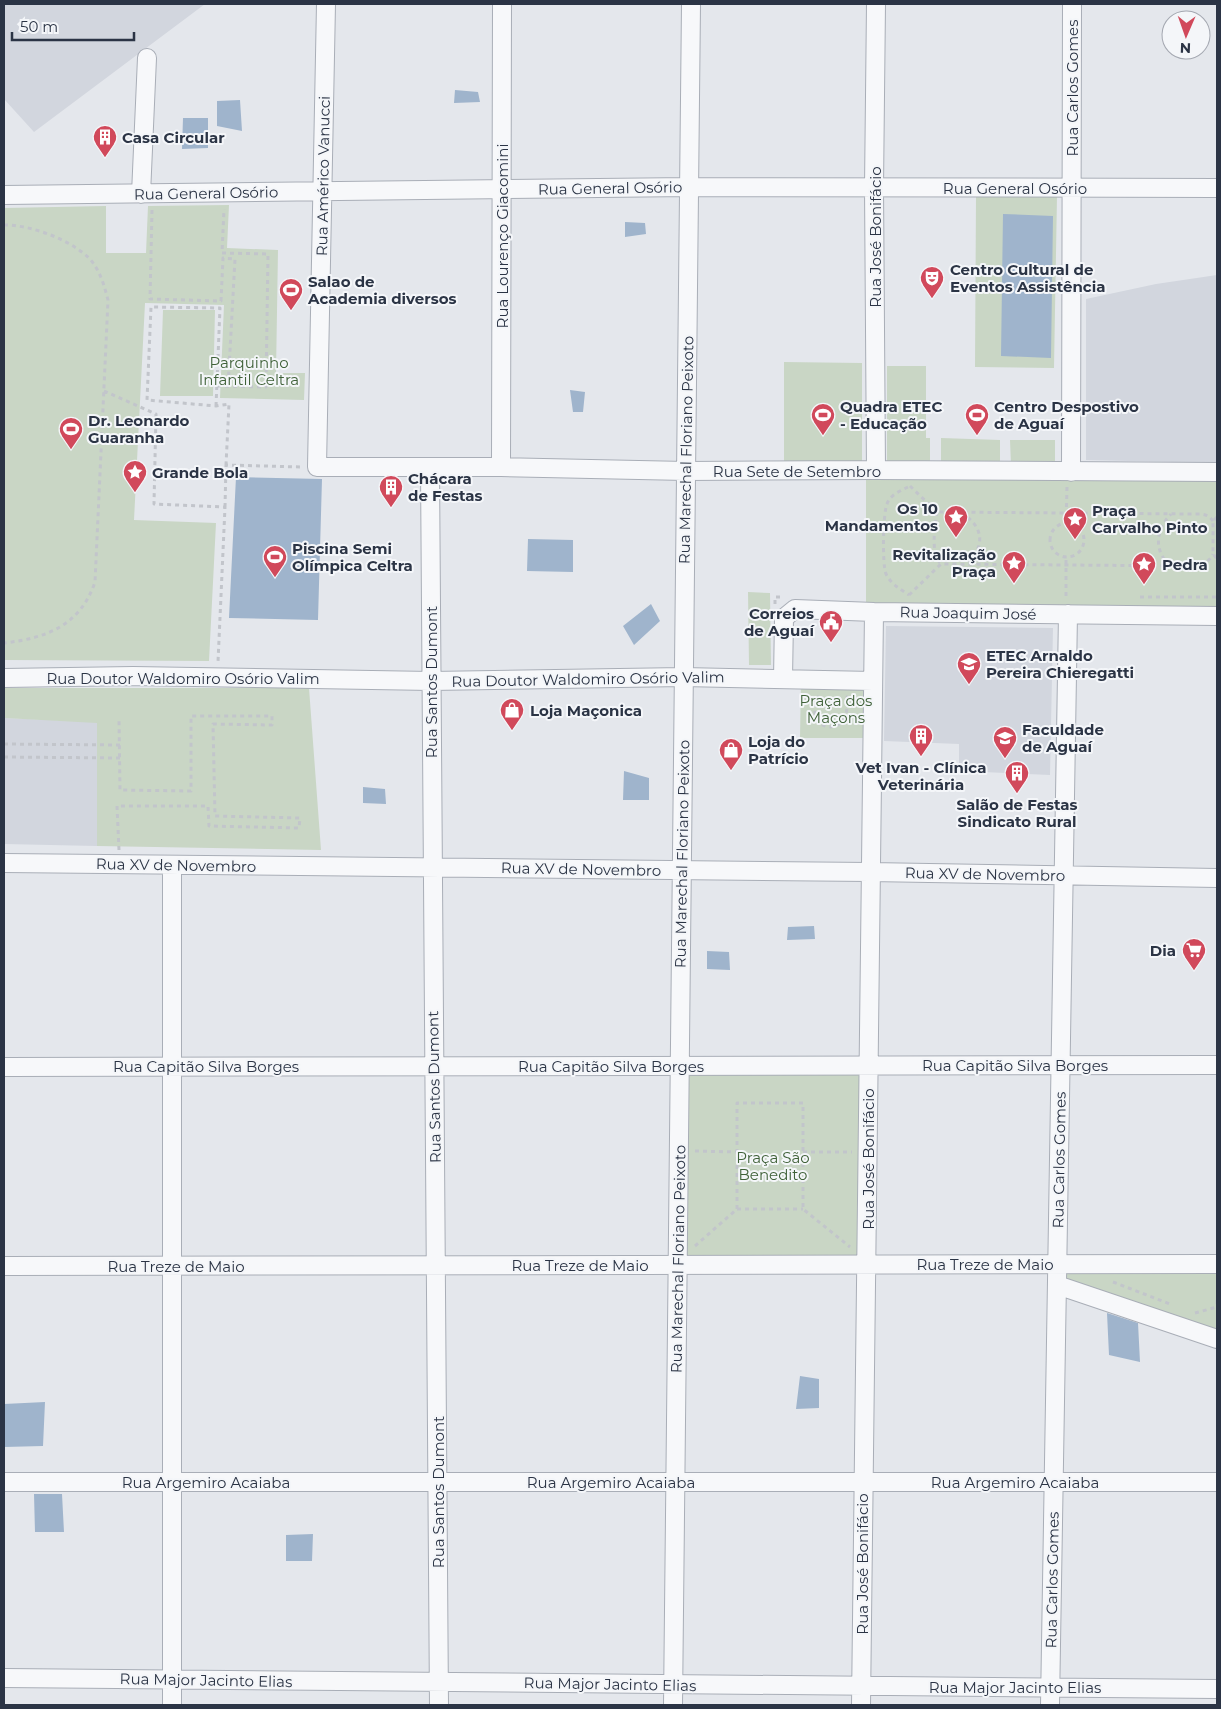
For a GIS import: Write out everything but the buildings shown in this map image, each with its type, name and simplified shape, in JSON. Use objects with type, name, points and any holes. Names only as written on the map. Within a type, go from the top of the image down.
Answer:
[{"type":"street","name":"Rua Américo Vanucci","points":[[317,467],[326,4]]},
{"type":"street","name":"Rua Lourenço Giacomini","points":[[502,4],[502,468]]},
{"type":"street","name":"Rua Marechal Floriano Peixoto","points":[[673,1705],[690,4]]},
{"type":"street","name":"Rua José Bonifácio","points":[[876,4],[874,187],[876,470]]},
{"type":"street","name":"Rua Carlos Gomes","points":[[1069,479],[1072,4]]},
{"type":"street","points":[[141,194],[146,58]]},
{"type":"street","name":"Rua General Osório","points":[[4,195],[689,187],[1217,188]]},
{"type":"street","name":"Rua Sete de Setembro","points":[[317,467],[502,468],[686,472],[876,470],[1069,479],[1217,472]]},
{"type":"street","name":"Rua Santos Dumont","points":[[430,468],[430,680],[439,1705]]},
{"type":"street","name":"Rua Joaquim José","points":[[783,679],[784,618],[795,609],[874,612],[1217,616]]},
{"type":"street","name":"Rua José Bonifácio","points":[[861,1705],[869,1066],[870,872],[868,681],[874,612]]},
{"type":"street","name":"Rua Carlos Gomes","points":[[1050,1705],[1068,614]]},
{"type":"street","name":"Rua Doutor Waldomiro Osório Valim","points":[[4,678],[133,676],[430,680],[683,677],[868,681]]},
{"type":"street","name":"Rua XV de Novembro","points":[[4,863],[870,872],[1217,878]]},
{"type":"street","points":[[172,865],[172,1705]]},
{"type":"street","name":"Rua Capitão Silva Borges","points":[[4,1066],[1217,1065]]},
{"type":"street","name":"Rua Treze de Maio","points":[[4,1266],[1217,1264]]},
{"type":"street","name":"Rua Treze de Maio","points":[[1056,1285],[1217,1339]]},
{"type":"street","name":"Rua Argemiro Acaiaba","points":[[4,1482],[1217,1482]]},
{"type":"street","name":"Rua Major Jacinto Elias","points":[[4,1678],[1217,1689]]},
{"type":"path","points":[[161,208],[152,208],[150,299],[221,301],[223,258],[235,259],[228,387]]},
{"type":"path","points":[[215,208],[224,208],[222,253],[268,254],[266,387],[217,386]]},
{"type":"path","points":[[4,225],[26,227],[44,232],[64,241],[89,258],[102,278],[108,300],[95,582],[90,595],[75,617],[62,627],[43,635],[4,643]]},
{"type":"path","points":[[216,406],[220,308],[151,307],[147,400],[216,406],[229,404],[218,667]]},
{"type":"path","points":[[104,391],[156,414],[154,504],[225,507]]},
{"type":"path","points":[[226,465],[317,467]]},
{"type":"path","points":[[1066,523],[1069,479]]},
{"type":"path","points":[[900,486],[910,486],[937,512],[1205,514],[1213,521]]},
{"type":"path","points":[[909,595],[894,585],[886,573],[884,515],[887,502],[893,495],[910,486]]},
{"type":"path","points":[[937,512],[935,546],[936,556],[942,564]]},
{"type":"path","points":[[960,512],[973,521],[980,540],[974,557],[966,564]]},
{"type":"path","points":[[1170,566],[1159,552],[1158,541],[1159,530],[1171,514]]},
{"type":"path","points":[[900,596],[909,595],[942,564],[1202,565],[1213,554],[1213,521],[1217,516]]},
{"type":"path","points":[[1066,523],[1076,526],[1081,530],[1084,541],[1080,552],[1066,558],[1055,553],[1050,544],[1050,538],[1054,529],[1066,523]]},
{"type":"path","points":[[1213,554],[1217,559]]},
{"type":"path","points":[[1066,558],[1066,596]]},
{"type":"path","points":[[775,606],[775,597],[793,597]]},
{"type":"path","points":[[821,694],[816,698],[814,713],[819,723],[828,727],[835,726],[844,720],[848,709],[843,697],[868,681]]},
{"type":"path","points":[[119,718],[120,790],[191,791],[191,716],[272,716],[272,725],[213,724],[216,816],[300,818],[299,828],[209,826],[208,806],[117,806],[119,853]]},
{"type":"path","points":[[4,744],[120,746]]},
{"type":"path","points":[[4,757],[120,758]]},
{"type":"path","points":[[737,1209],[737,1103],[803,1104],[803,1209]]},
{"type":"path","points":[[690,1151],[737,1152]]},
{"type":"path","points":[[803,1152],[855,1152]]},
{"type":"path","points":[[699,1250],[690,1250],[737,1209],[803,1209],[854,1250]]},
{"type":"path","points":[[854,1241],[854,1250]]},
{"type":"path","points":[[845,1250],[854,1250]]},
{"type":"path","points":[[1121,1281],[1112,1281],[1178,1307]]},
{"type":"path","points":[[1195,1314],[1217,1306],[1217,1300]]},
{"type":"path","points":[[1187,1310],[1202,1316]]},
{"type":"shaded area","points":[[4,4],[205,4],[34,132],[4,99]]},
{"type":"shaded area","points":[[1217,275],[1217,463],[1086,460],[1086,299],[1156,284]]},
{"type":"shaded area","name":"ETEC Arnaldo Pereira Chieregatti","points":[[886,626],[1053,628],[1050,775],[959,771],[959,744],[884,741]]},
{"type":"shaded area","points":[[4,718],[98,722],[97,846],[4,844]]},
{"type":"green space","points":[[1057,196],[1054,368],[975,367],[976,197]]},
{"type":"green space","name":"Dr. Leonardo Guaranha","points":[[229,205],[227,248],[278,250],[276,373],[305,373],[304,400],[220,398],[224,305],[145,303],[134,520],[216,523],[209,661],[4,660],[4,208],[106,206],[106,253],[146,253],[148,206]]},
{"type":"green space","points":[[163,310],[215,310],[213,396],[160,396]]},
{"type":"green space","name":"Quadra ETEC - Educação","points":[[784,362],[862,363],[862,461],[784,462]]},
{"type":"green space","points":[[887,366],[926,366],[926,438],[930,438],[930,465],[887,464]]},
{"type":"green space","points":[[941,438],[1000,440],[1000,465],[941,465]]},
{"type":"green space","points":[[1010,440],[1055,440],[1055,465],[1011,465]]},
{"type":"green space","points":[[866,470],[1217,472],[1217,616],[866,612]]},
{"type":"green space","points":[[748,592],[770,593],[771,665],[749,665]]},
{"type":"green space","name":"Praça dos Maçons","points":[[801,679],[873,681],[872,738],[800,738]]},
{"type":"green space","points":[[4,688],[309,688],[321,850],[97,846],[97,723],[4,718]]},
{"type":"green space","name":"Praça São Benedito","points":[[680,1066],[869,1066],[867,1265],[678,1265]]},
{"type":"green space","points":[[1057,1264],[1217,1264],[1217,1339],[1057,1285]]},
{"type":"water","points":[[455,90],[478,92],[480,102],[454,103]]},
{"type":"water","points":[[240,100],[242,131],[217,126],[217,101]]},
{"type":"water","points":[[183,118],[208,118],[208,148],[182,149]]},
{"type":"water","points":[[1003,214],[1053,216],[1051,358],[1001,356]]},
{"type":"water","points":[[625,222],[645,223],[646,234],[625,237]]},
{"type":"water","points":[[570,390],[585,392],[583,412],[573,412]]},
{"type":"water","name":"Piscina Semi Olímpica Celtra","points":[[236,477],[322,479],[318,620],[229,618]]},
{"type":"water","points":[[528,539],[573,540],[573,572],[527,571]]},
{"type":"water","points":[[651,604],[660,621],[634,645],[623,626]]},
{"type":"water","points":[[624,771],[649,778],[649,800],[623,800]]},
{"type":"water","points":[[363,787],[385,789],[386,804],[363,803]]},
{"type":"water","points":[[814,926],[815,939],[787,940],[788,927]]},
{"type":"water","points":[[707,951],[729,952],[730,970],[707,969]]},
{"type":"water","points":[[1107,1313],[1138,1323],[1140,1362],[1109,1355]]},
{"type":"water","points":[[800,1376],[819,1379],[819,1408],[796,1409]]},
{"type":"water","points":[[45,1402],[43,1446],[4,1447],[4,1404]]},
{"type":"water","points":[[34,1494],[62,1494],[64,1532],[35,1532]]},
{"type":"water","points":[[313,1534],[312,1561],[286,1561],[286,1535]]},
{"type":"place","name":"Casa Circular","points":[[105,158]]},
{"type":"place","name":"Centro Cultural de Eventos Assistência","points":[[932,299]]},
{"type":"place","name":"Salao de Academia diversos","points":[[291,311]]},
{"type":"place","name":"Quadra ETEC - Educação","points":[[823,436]]},
{"type":"place","name":"Centro Despostivo de Aguaí","points":[[977,436]]},
{"type":"place","name":"Dr. Leonardo Guaranha","points":[[71,450]]},
{"type":"place","name":"Grande Bola","points":[[135,493]]},
{"type":"place","name":"Chácara de Festas","points":[[391,508]]},
{"type":"place","name":"Os 10 Mandamentos","points":[[956,538]]},
{"type":"place","name":"Praça Carvalho Pinto","points":[[1075,540]]},
{"type":"place","name":"Piscina Semi Olímpica Celtra","points":[[275,578]]},
{"type":"place","name":"Revitalização Praça","points":[[1014,584]]},
{"type":"place","name":"Pedra","points":[[1144,585]]},
{"type":"place","name":"Correios de Aguaí","points":[[831,643]]},
{"type":"place","name":"ETEC Arnaldo Pereira Chieregatti","points":[[969,685]]},
{"type":"place","name":"Loja Maçonica","points":[[512,731]]},
{"type":"place","name":"Vet Ivan - Clínica Veterinária","points":[[921,757]]},
{"type":"place","name":"Faculdade de Aguaí","points":[[1005,759]]},
{"type":"place","name":"Loja do Patrício","points":[[731,771]]},
{"type":"place","name":"Salão de Festas Sindicato Rural","points":[[1017,794]]},
{"type":"place","name":"Dia","points":[[1194,971]]},
{"type":"park label","name":"Parquinho Infantil Celtra","points":[[249,370]]}]
